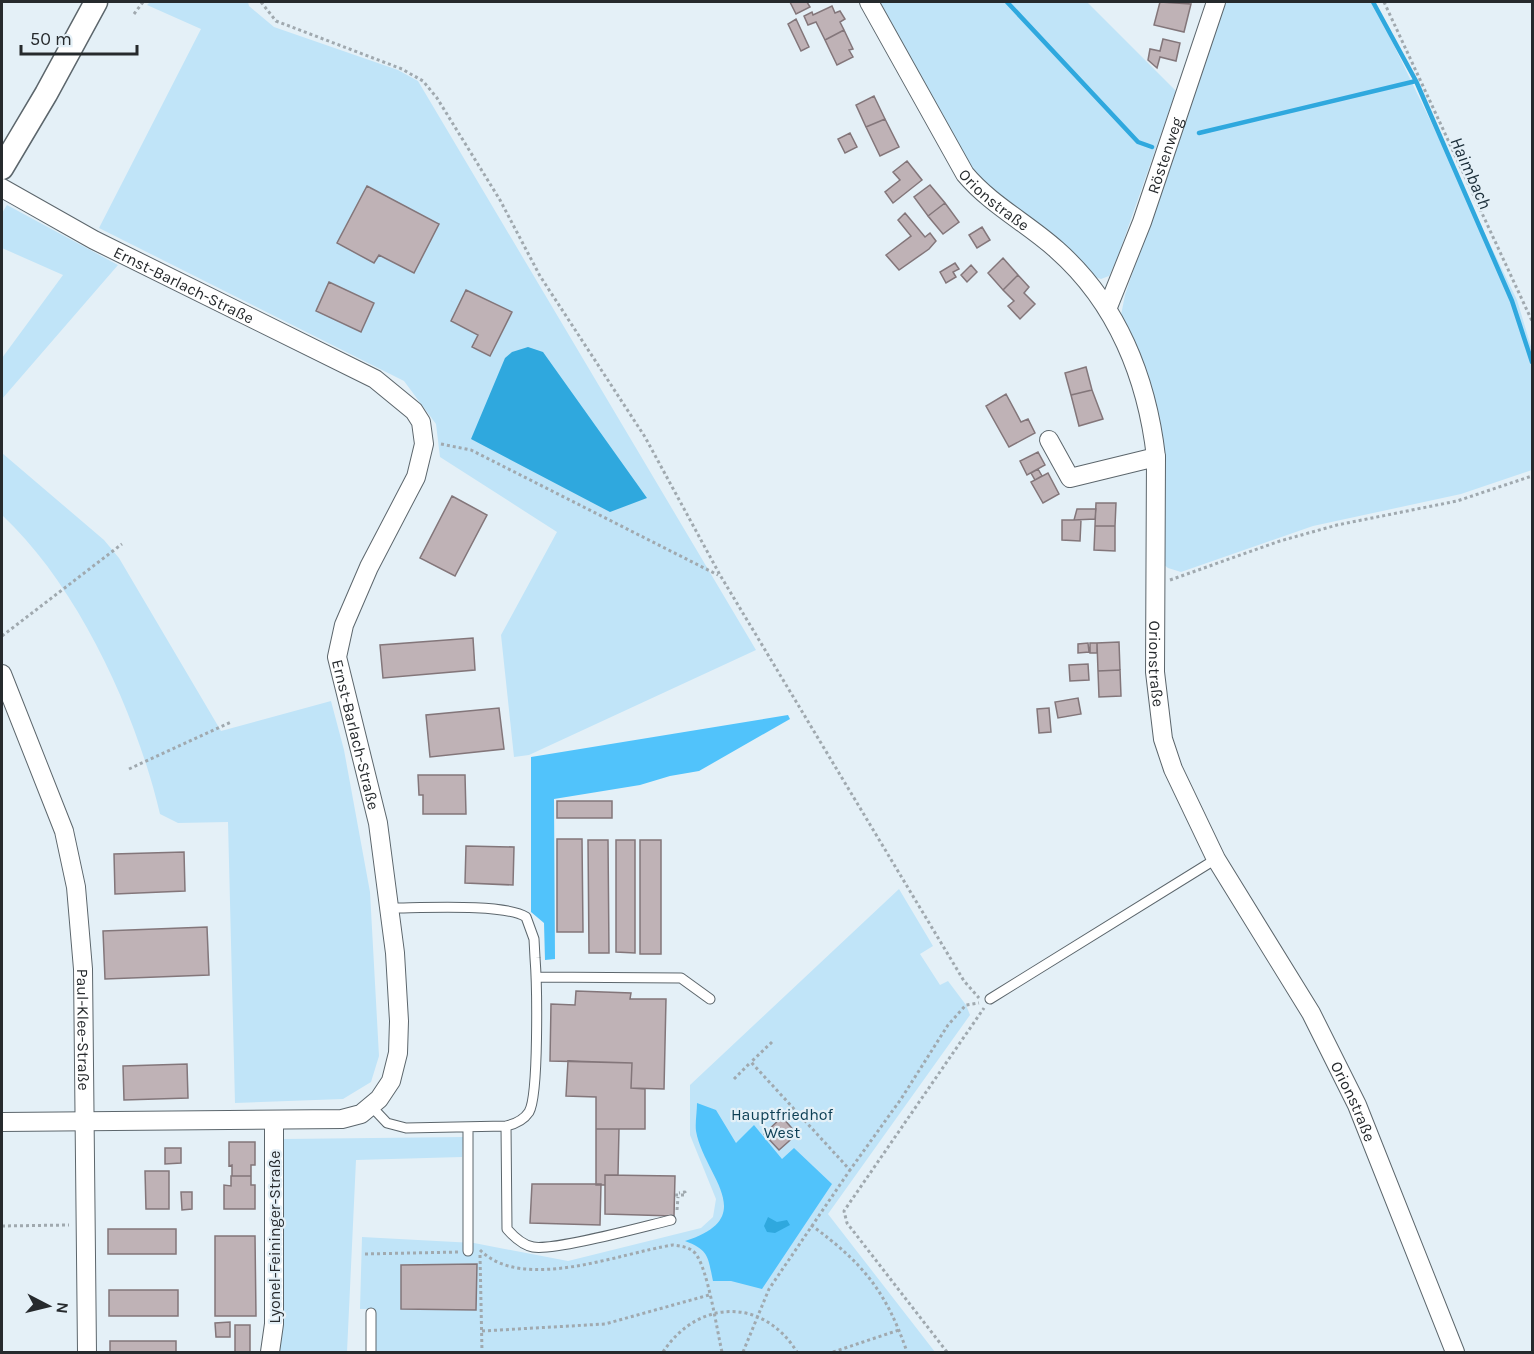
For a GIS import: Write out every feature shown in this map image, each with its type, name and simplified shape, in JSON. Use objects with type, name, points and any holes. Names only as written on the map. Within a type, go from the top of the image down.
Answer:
[{"type":"street","points":[[2,168],[46,94],[96,2]]},
{"type":"street","name":"Orionstraße","points":[[869,2],[965,174],[987,197],[1058,250],[1108,307],[1135,363],[1153,432],[1156,457],[1155,672],[1163,739],[1173,769],[1216,859],[1311,1013],[1357,1105],[1455,1353]]},
{"type":"street","name":"Röstenweg","points":[[1108,307],[1142,222],[1216,2]]},
{"type":"street","name":"Ernst-Barlach-Straße","points":[[2,188],[94,240],[375,379],[414,411],[421,423],[424,444],[416,477],[365,577],[344,626],[336,657],[378,823],[391,908],[399,1021],[398,1053],[391,1081],[371,1106],[361,1114],[342,1119],[2,1122]]},
{"type":"street","points":[[1049,440],[1070,478],[1156,457]]},
{"type":"street","name":"Paul-Klee-Straße","points":[[2,674],[64,831],[76,887],[83,969],[87,1353]]},
{"type":"street","name":"Paul-Klee-Straße","points":[[2,698],[18,716]]},
{"type":"street","name":"Lyonel-Feininger-Straße","points":[[270,1353],[274,1324],[274,1121]]},
{"type":"lane","points":[[987,1001],[1216,859]]},
{"type":"lane","points":[[371,1106],[387,1123],[406,1128],[506,1126],[518,1123],[529,1112],[534,1100],[536,977],[534,939],[526,917],[490,909],[391,908]]},
{"type":"lane","points":[[536,977],[681,978],[710,999]]},
{"type":"lane","points":[[506,1126],[507,1229],[515,1239],[534,1247],[556,1245],[671,1220]]},
{"type":"lane","points":[[468,1127],[468,1251]]},
{"type":"lane","points":[[371,1313],[371,1353]]},
{"type":"path","points":[[134,14],[142,2]]},
{"type":"path","points":[[261,2],[276,21],[402,69],[423,81],[437,98],[500,200],[540,276],[645,437],[720,575],[964,981],[987,1001]]},
{"type":"path","points":[[1384,2],[1533,321]]},
{"type":"path","points":[[424,444],[447,444],[471,450],[713,574],[720,575]]},
{"type":"path","points":[[1156,582],[1172,580],[1280,541],[1337,525],[1457,501],[1533,476]]},
{"type":"path","points":[[2,636],[122,544]]},
{"type":"path","points":[[129,770],[231,722]]},
{"type":"path","points":[[743,1353],[769,1289],[811,1225],[920,1072],[948,1025],[966,1005],[987,1001]]},
{"type":"path","points":[[947,1353],[847,1223],[844,1211],[987,1001]]},
{"type":"path","points":[[734,1078],[772,1042]]},
{"type":"path","points":[[751,1062],[850,1170]]},
{"type":"path","points":[[2,1226],[74,1225]]},
{"type":"path","points":[[811,1225],[839,1246],[864,1270],[894,1314],[907,1353]]},
{"type":"path","points":[[482,1353],[480,1252],[511,1266],[538,1270],[569,1267],[665,1246],[691,1249],[699,1260],[714,1313],[722,1353]]},
{"type":"path","points":[[365,1254],[468,1251]]},
{"type":"path","points":[[482,1331],[604,1324],[634,1318],[709,1295]]},
{"type":"path","points":[[663,1353],[684,1327],[714,1313],[732,1312],[758,1317],[777,1328],[798,1353]]},
{"type":"path","points":[[833,1353],[899,1330]]},
{"type":"green space","points":[[150,2],[248,2],[249,6],[274,27],[398,70],[418,81],[756,650],[529,755],[514,757],[501,635],[557,532],[440,457],[436,424],[404,381],[99,228],[201,29],[147,5]]},
{"type":"green space","points":[[877,2],[1087,2],[1176,91],[1109,276],[1101,279],[1092,276],[971,172]]},
{"type":"green space","points":[[1224,2],[1373,2],[1517,300],[1532,350],[1532,470],[1461,494],[1313,526],[1181,572],[1163,564],[1154,402],[1121,315],[1125,295]]},
{"type":"green space","points":[[7,205],[118,265],[2,399],[2,358],[63,275],[2,248],[2,213]]},
{"type":"green space","points":[[2,453],[104,540],[119,558],[221,731],[331,701],[344,750],[370,892],[379,1056],[371,1082],[343,1099],[235,1103],[228,822],[178,823],[160,814],[136,734],[101,653],[55,577],[30,544],[2,515]]},
{"type":"green space","name":"Hauptfriedhof West","points":[[899,889],[933,946],[920,954],[940,985],[948,981],[966,1005],[970,1015],[828,1214],[935,1352],[375,1352],[375,1309],[360,1309],[362,1237],[474,1243],[568,1261],[701,1228],[713,1217],[716,1199],[690,1135],[690,1085]]},
{"type":"green space","points":[[463,1137],[462,1157],[356,1160],[347,1352],[278,1352],[284,1289],[283,1139]]},
{"type":"shaded area","points":[[528,347],[543,352],[647,498],[610,512],[471,439],[505,358],[512,352]]},
{"type":"shaded area","points":[[788,715],[790,719],[699,771],[670,776],[640,785],[554,799],[555,959],[545,960],[544,923],[531,912],[531,757]]},
{"type":"shaded area","points":[[697,1103],[716,1110],[736,1143],[754,1125],[782,1159],[794,1148],[832,1184],[762,1289],[731,1281],[713,1281],[706,1255],[699,1248],[685,1241],[708,1231],[720,1220],[724,1208],[722,1194],[701,1148],[696,1131]]},
{"type":"shaded area","points":[[768,1217],[777,1222],[787,1220],[790,1225],[775,1233],[767,1232],[764,1226]]},
{"type":"building","points":[[790,2],[807,2],[810,7],[796,14]]},
{"type":"building","points":[[1160,2],[1191,4],[1184,32],[1154,25]]},
{"type":"building","points":[[832,6],[835,13],[840,11],[845,19],[840,22],[844,30],[825,40],[816,22],[808,25],[804,16],[812,12],[813,15]]},
{"type":"building","points":[[796,19],[809,47],[801,51],[788,24]]},
{"type":"building","points":[[844,30],[853,49],[849,50],[853,57],[837,65],[825,40]]},
{"type":"building","points":[[1163,39],[1180,43],[1176,61],[1160,57],[1157,68],[1148,60],[1150,49],[1160,51]]},
{"type":"building","points":[[874,96],[885,119],[866,127],[856,105]]},
{"type":"building","points":[[885,119],[899,147],[880,156],[866,127]]},
{"type":"building","points":[[850,133],[857,147],[845,153],[838,139]]},
{"type":"building","points":[[907,161],[922,180],[893,203],[885,192],[900,180],[893,172]]},
{"type":"building","points":[[930,185],[945,203],[928,216],[914,197]]},
{"type":"building","points":[[367,186],[439,224],[414,273],[379,255],[374,263],[337,243]]},
{"type":"building","points":[[945,203],[959,222],[943,234],[928,216]]},
{"type":"building","points":[[905,213],[925,237],[930,233],[936,241],[929,249],[899,270],[886,255],[911,236],[898,220]]},
{"type":"building","points":[[982,227],[990,240],[977,248],[969,235]]},
{"type":"building","points":[[1003,258],[1018,275],[1003,290],[988,273]]},
{"type":"building","points":[[955,263],[959,269],[953,272],[956,277],[946,283],[940,272]]},
{"type":"building","points":[[971,265],[977,272],[967,282],[961,275]]},
{"type":"building","points":[[1018,275],[1029,287],[1024,293],[1035,304],[1020,319],[1008,306],[1014,301],[1003,290]]},
{"type":"building","points":[[329,282],[374,303],[361,332],[316,311]]},
{"type":"building","points":[[466,290],[512,312],[490,356],[472,347],[478,335],[451,321]]},
{"type":"building","points":[[1086,367],[1092,390],[1071,395],[1065,373]]},
{"type":"building","points":[[1092,390],[1103,419],[1079,426],[1071,395]]},
{"type":"building","points":[[1006,394],[1021,422],[1028,419],[1035,433],[1009,447],[986,406]]},
{"type":"building","points":[[1038,452],[1045,465],[1027,475],[1020,461]]},
{"type":"building","points":[[1038,469],[1042,476],[1035,480],[1031,473]]},
{"type":"building","points":[[1048,473],[1059,494],[1043,503],[1031,482]]},
{"type":"building","points":[[452,496],[487,515],[455,576],[420,558]]},
{"type":"building","points":[[1096,503],[1116,503],[1115,526],[1095,526]]},
{"type":"building","points":[[1077,509],[1096,509],[1095,519],[1074,520]]},
{"type":"building","points":[[1062,520],[1081,520],[1080,541],[1062,540]]},
{"type":"building","points":[[1095,526],[1115,526],[1115,551],[1094,550]]},
{"type":"building","points":[[473,638],[475,670],[383,678],[380,645]]},
{"type":"building","points":[[1119,642],[1120,670],[1098,671],[1097,643]]},
{"type":"building","points":[[1088,643],[1089,652],[1078,653],[1078,644]]},
{"type":"building","points":[[1090,643],[1097,643],[1097,653],[1090,653]]},
{"type":"building","points":[[1088,664],[1089,680],[1070,681],[1069,665]]},
{"type":"building","points":[[1120,670],[1121,696],[1099,697],[1098,671]]},
{"type":"building","points":[[1078,698],[1081,714],[1058,718],[1055,702]]},
{"type":"building","points":[[499,708],[504,749],[430,757],[426,715]]},
{"type":"building","points":[[1049,708],[1051,732],[1039,733],[1037,709]]},
{"type":"building","points":[[418,775],[465,775],[466,814],[423,814],[423,795],[419,795]]},
{"type":"building","points":[[557,801],[612,801],[612,818],[557,818]]},
{"type":"building","points":[[557,839],[582,839],[583,932],[557,932]]},
{"type":"building","points":[[588,840],[608,840],[609,953],[589,953]]},
{"type":"building","points":[[616,840],[635,840],[635,953],[616,952]]},
{"type":"building","points":[[640,840],[661,840],[661,954],[640,954]]},
{"type":"building","points":[[466,846],[514,847],[513,885],[465,883]]},
{"type":"building","points":[[184,852],[185,891],[115,894],[114,854]]},
{"type":"building","points":[[207,927],[209,975],[105,979],[103,931]]},
{"type":"building","points":[[576,991],[631,993],[630,999],[666,999],[664,1089],[631,1088],[632,1063],[550,1061],[551,1004],[575,1005]]},
{"type":"building","points":[[568,1061],[632,1063],[631,1088],[645,1089],[645,1129],[596,1129],[596,1097],[566,1096]]},
{"type":"building","points":[[187,1064],[188,1098],[124,1100],[123,1066]]},
{"type":"building","points":[[782,1117],[797,1134],[779,1150],[764,1134]]},
{"type":"building","points":[[596,1129],[619,1129],[618,1175],[605,1175],[605,1185],[596,1185]]},
{"type":"building","points":[[229,1142],[255,1142],[255,1165],[251,1165],[251,1176],[232,1176],[232,1165],[229,1166]]},
{"type":"building","points":[[165,1148],[181,1148],[181,1163],[165,1164]]},
{"type":"building","points":[[145,1171],[169,1171],[169,1209],[146,1209]]},
{"type":"building","points":[[605,1175],[675,1176],[674,1216],[605,1214]]},
{"type":"building","points":[[231,1176],[251,1176],[251,1185],[255,1185],[255,1209],[224,1209],[224,1185],[231,1186]]},
{"type":"building","points":[[532,1184],[601,1184],[600,1225],[530,1223]]},
{"type":"building","points":[[181,1192],[192,1192],[192,1209],[182,1210]]},
{"type":"building","points":[[108,1229],[176,1229],[176,1254],[108,1254]]},
{"type":"building","points":[[215,1236],[255,1236],[256,1316],[215,1316]]},
{"type":"building","points":[[477,1264],[476,1310],[401,1309],[401,1265]]},
{"type":"building","points":[[109,1290],[178,1290],[178,1316],[109,1316]]},
{"type":"building","points":[[230,1322],[230,1337],[216,1337],[215,1323]]},
{"type":"building","points":[[235,1325],[250,1325],[250,1352],[235,1352]]},
{"type":"building","points":[[110,1341],[176,1341],[176,1352],[110,1352]]},
{"type":"waterway","points":[[1007,2],[1138,142],[1152,147]]},
{"type":"waterway","name":"Haimbach","points":[[1373,2],[1416,81],[1512,301],[1532,362]]},
{"type":"waterway","points":[[1199,133],[1416,81]]}]
